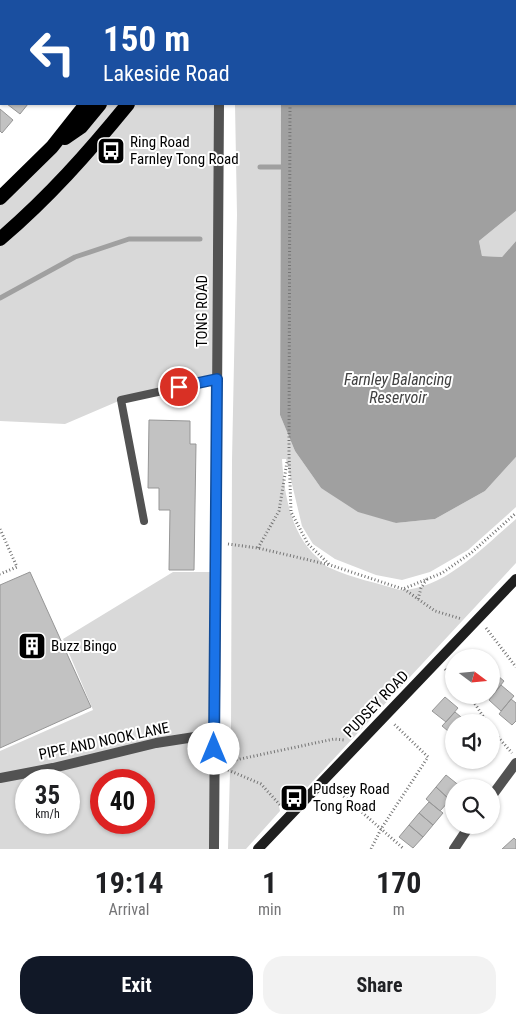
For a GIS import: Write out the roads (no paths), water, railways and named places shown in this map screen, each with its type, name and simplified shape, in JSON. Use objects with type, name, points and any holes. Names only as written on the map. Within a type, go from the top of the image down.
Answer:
[{"type":"highway","points":[[0,198],[52,147],[85,105]]},
{"type":"highway","points":[[52,147],[81,127],[99,105]]},
{"type":"highway","points":[[0,239],[27,216],[86,156],[127,105]]},
{"type":"main road","name":"PUDSEY ROAD","points":[[258,849],[516,579]]},
{"type":"street","name":"TONG ROAD","points":[[214,849],[217,106]]},
{"type":"street","name":"PIPE AND NOOK LANE","points":[[0,778],[53,768],[156,743],[214,734]]},
{"type":"street","points":[[500,784],[516,763]]},
{"type":"street","points":[[454,849],[464,834]]},
{"type":"lane","points":[[144,522],[122,400],[217,379]]},
{"type":"water","name":"Farnley Balancing Reservoir","points":[[281,105],[516,105],[516,211],[479,241],[482,256],[502,257],[516,241],[516,457],[485,491],[435,519],[396,523],[358,512],[321,488],[295,451],[280,415]]},
{"type":"waterway","points":[[260,167],[281,167]]},
{"type":"waterway","points":[[0,298],[75,257],[129,239],[200,239]]},
{"type":"place","name":"Ring Road Farnley Tong Road","points":[[111,151]]},
{"type":"place","name":"Buzz Bingo","points":[[32,646]]},
{"type":"place","name":"Pudsey Road Tong Road","points":[[294,798]]}]
